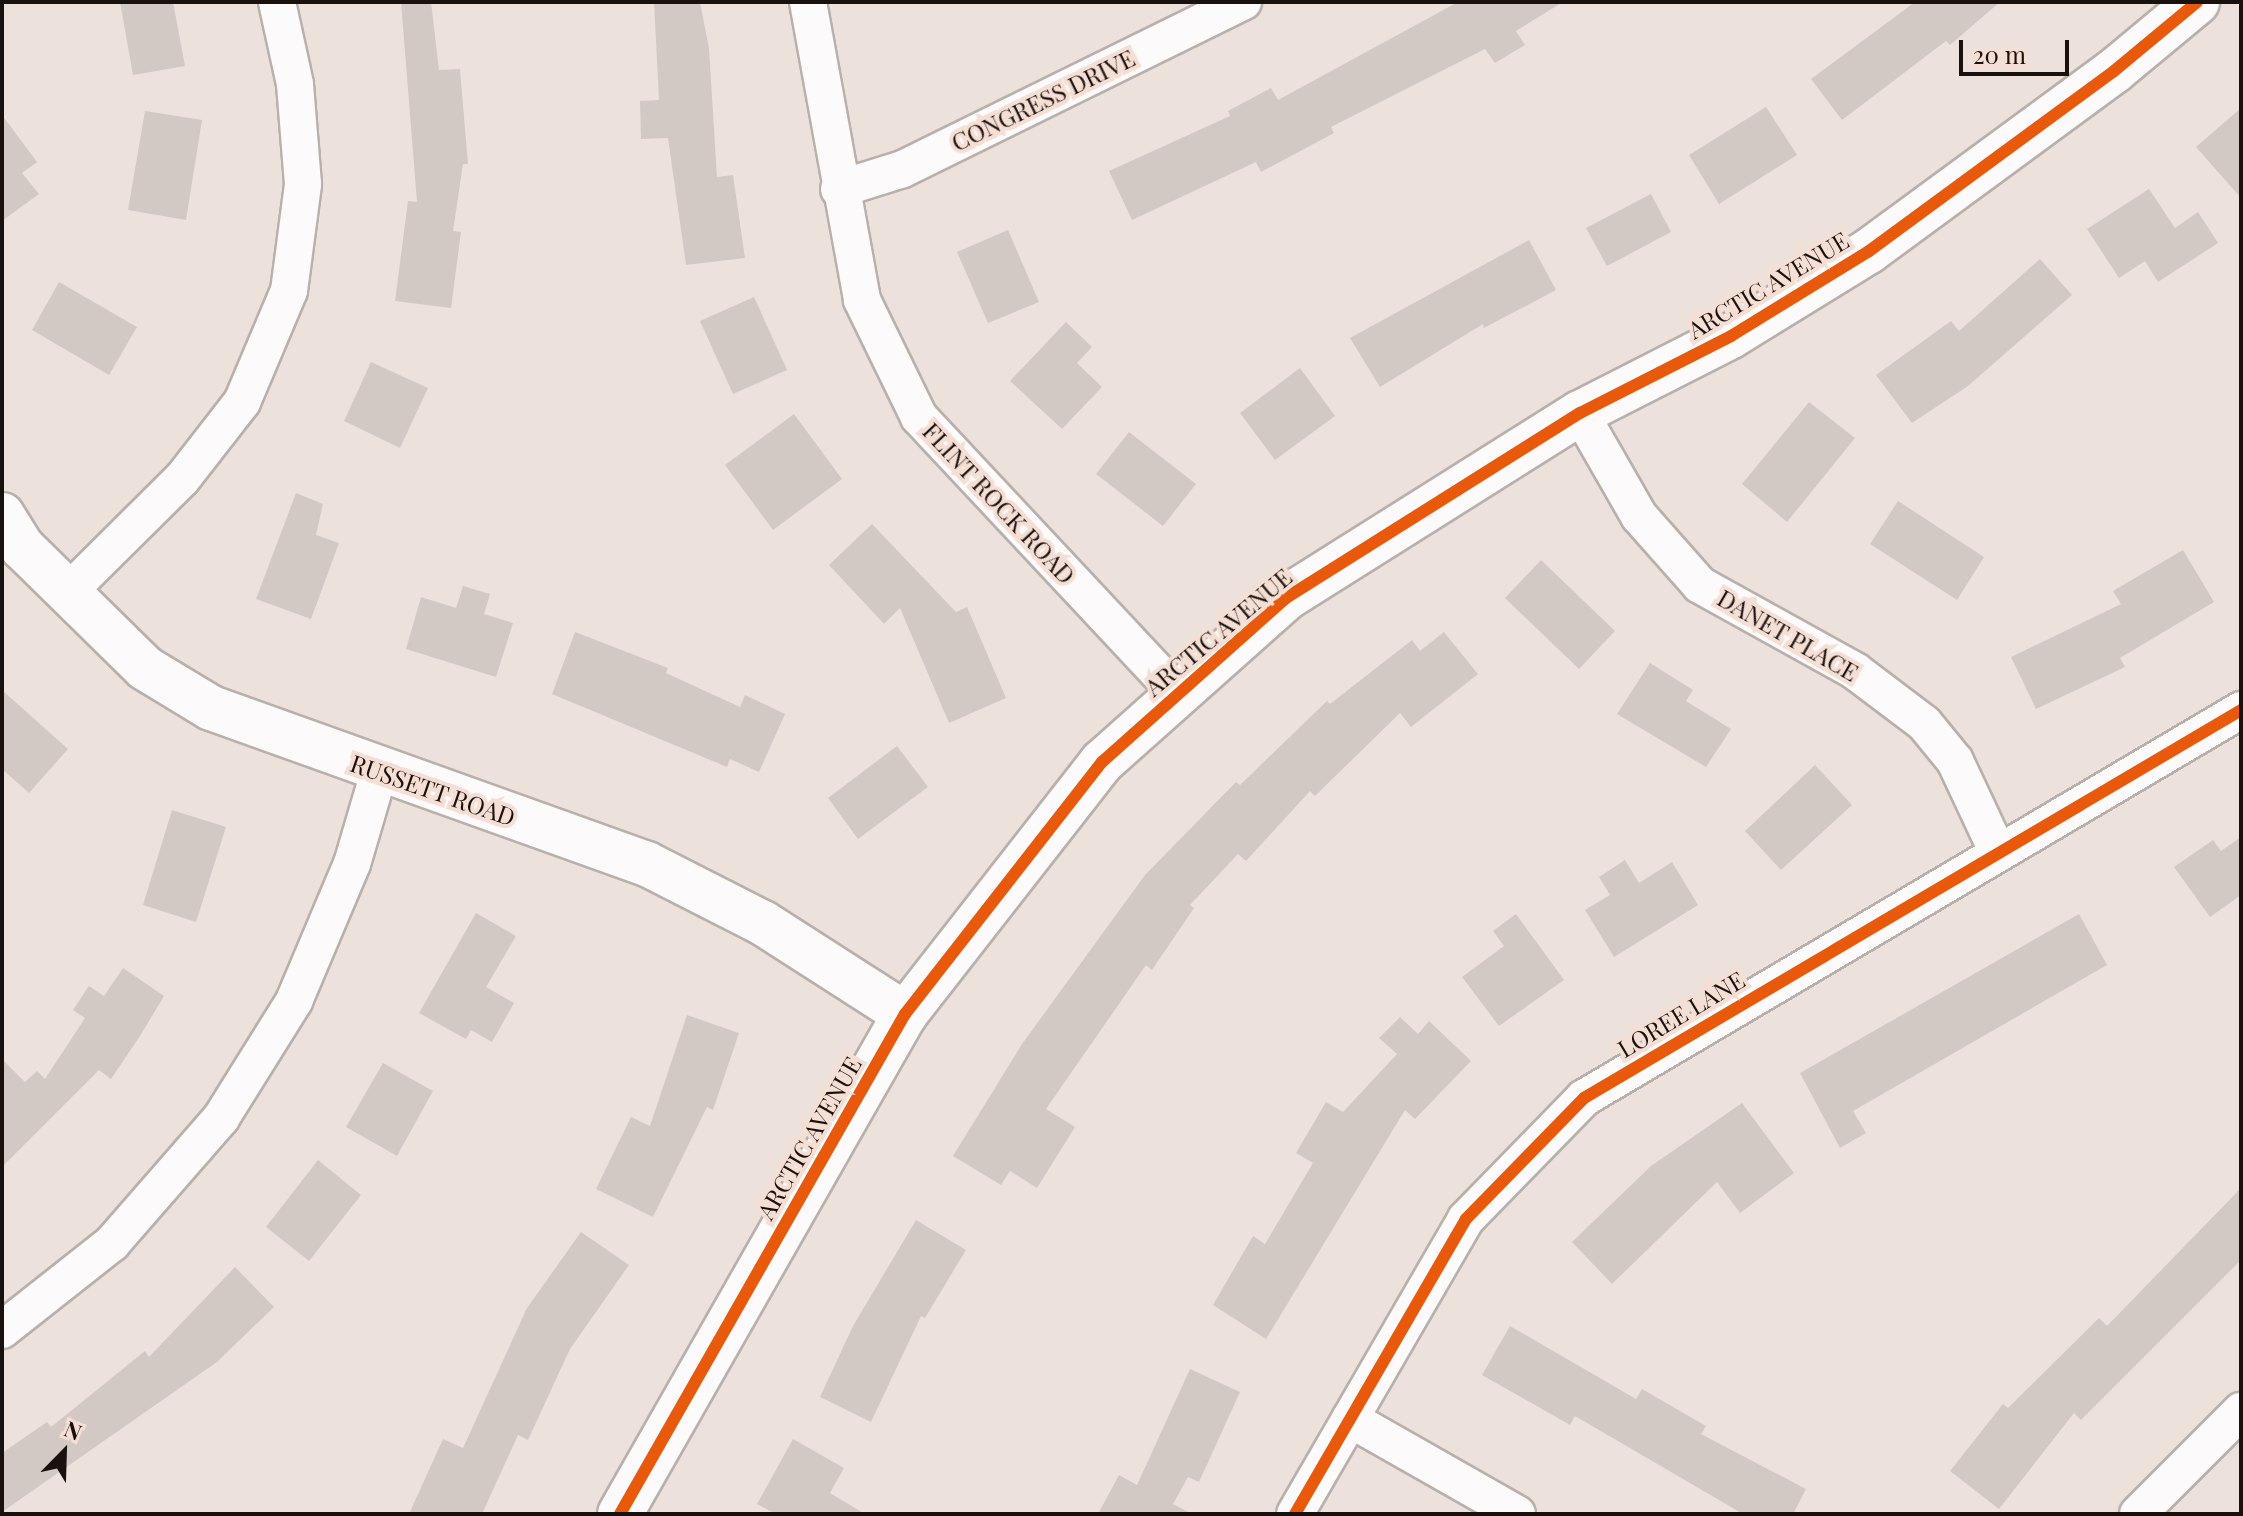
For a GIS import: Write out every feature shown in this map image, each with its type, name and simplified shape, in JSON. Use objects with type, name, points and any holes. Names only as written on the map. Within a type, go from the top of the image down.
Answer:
[{"type":"street","points":[[66,594],[182,479],[242,402],[289,291],[303,184],[295,84],[277,2]]},
{"type":"street","name":"FLINT ROCK ROAD","points":[[808,2],[839,189],[862,300],[919,417],[1178,694]]},
{"type":"street","name":"CONGRESS DRIVE","points":[[839,189],[903,169],[1243,2]]},
{"type":"street","name":"ARCTIC AVENUE","points":[[620,1514],[905,1014],[1102,762],[1286,598],[1580,413],[1731,336],[1869,251],[2114,71],[2197,2]]},
{"type":"street","name":"DANET PLACE","points":[[1580,413],[1639,516],[1700,585],[1855,671],[1924,723],[1955,761],[1998,853]]},
{"type":"street","name":"RUSSETT ROAD","points":[[2,515],[23,548],[66,594],[145,668],[211,708],[379,772],[647,864],[763,923],[905,1014]]},
{"type":"street","name":"LOREE LANE","points":[[1295,1514],[1466,1219],[1584,1098],[2241,710]]},
{"type":"street","points":[[2,1330],[112,1243],[221,1118],[294,1001],[352,864],[379,772]]},
{"type":"street","points":[[2138,1514],[2241,1411]]},
{"type":"street","points":[[1350,1419],[1517,1514]]},
{"type":"building","points":[[120,2],[173,2],[185,66],[133,75]]},
{"type":"building","points":[[401,2],[431,2],[439,70],[460,69],[468,164],[463,164],[453,231],[461,232],[451,308],[395,301],[408,201],[417,202]]},
{"type":"building","points":[[654,2],[700,2],[709,48],[717,177],[733,175],[745,258],[686,265],[668,138],[641,139],[640,101],[659,100]]},
{"type":"building","points":[[1458,2],[1563,2],[1516,31],[1525,45],[1495,63],[1485,49],[1331,127],[1334,133],[1261,172],[1256,162],[1132,220],[1109,171],[1230,116],[1228,111],[1271,88],[1278,100]]},
{"type":"building","points":[[1915,2],[2000,2],[1950,45],[1946,41],[1842,120],[1811,79]]},
{"type":"building","points":[[1766,107],[1797,155],[1719,204],[1689,155]]},
{"type":"building","points":[[2241,108],[2241,198],[2196,147]]},
{"type":"building","points":[[145,111],[202,120],[186,220],[128,210]]},
{"type":"building","points":[[2,115],[37,162],[22,173],[39,194],[2,221]]},
{"type":"building","points":[[2149,189],[2175,228],[2198,212],[2218,243],[2158,282],[2145,261],[2119,278],[2087,229]]},
{"type":"building","points":[[1651,194],[1671,232],[1607,266],[1586,228]]},
{"type":"building","points":[[1008,230],[1039,302],[988,323],[957,252]]},
{"type":"building","points":[[1529,240],[1556,290],[1484,328],[1483,324],[1380,387],[1350,338]]},
{"type":"building","points":[[2040,259],[2072,295],[1968,386],[1912,423],[1876,375],[1951,321],[1959,331]]},
{"type":"building","points":[[59,282],[137,327],[109,375],[32,330]]},
{"type":"building","points":[[754,297],[787,370],[733,394],[700,321]]},
{"type":"building","points":[[1066,322],[1092,347],[1077,363],[1102,387],[1062,429],[1010,381]]},
{"type":"building","points":[[371,362],[428,388],[400,448],[344,421]]},
{"type":"building","points":[[1300,368],[1335,416],[1275,460],[1240,413]]},
{"type":"building","points":[[1809,402],[1855,438],[1787,522],[1742,484]]},
{"type":"building","points":[[794,414],[842,479],[773,530],[725,465]]},
{"type":"building","points":[[1129,432],[1196,484],[1163,526],[1096,474]]},
{"type":"building","points":[[296,493],[323,504],[316,535],[339,543],[311,619],[256,599]]},
{"type":"building","points":[[1898,501],[1984,557],[1957,600],[1870,544]]},
{"type":"building","points":[[872,524],[956,612],[967,607],[1006,698],[949,723],[900,608],[884,624],[829,565]]},
{"type":"building","points":[[2183,550],[2214,602],[2120,658],[2125,667],[2036,709],[2011,657],[2121,604],[2113,591]]},
{"type":"building","points":[[1541,560],[1615,631],[1579,669],[1505,598]]},
{"type":"building","points":[[463,586],[490,594],[484,614],[513,623],[496,677],[406,649],[421,597],[456,608]]},
{"type":"building","points":[[575,632],[668,668],[666,673],[740,707],[745,695],[785,714],[759,772],[730,759],[727,767],[552,694]]},
{"type":"building","points":[[1444,632],[1478,674],[1411,727],[1400,713],[1315,796],[1310,791],[1246,861],[1238,854],[1190,905],[1194,908],[1152,970],[1146,965],[1046,1109],[1075,1127],[1037,1188],[1010,1171],[1001,1185],[953,1156],[1022,1044],[1145,875],[1236,782],[1240,785],[1327,701],[1330,704],[1412,640],[1420,651]]},
{"type":"building","points":[[1650,663],[1693,690],[1686,701],[1731,729],[1706,767],[1617,714]]},
{"type":"building","points":[[2,690],[68,749],[29,793],[2,769]]},
{"type":"building","points":[[897,746],[928,787],[858,839],[828,798]]},
{"type":"building","points":[[1815,765],[1852,805],[1781,870],[1745,831]]},
{"type":"building","points":[[172,810],[226,827],[196,922],[143,905]]},
{"type":"building","points":[[2241,837],[2241,895],[2210,917],[2174,867],[2213,840],[2221,851]]},
{"type":"building","points":[[1625,860],[1639,883],[1672,862],[1698,905],[1614,957],[1585,910],[1610,895],[1599,877]]},
{"type":"building","points":[[476,913],[516,936],[486,987],[514,1003],[492,1042],[471,1030],[466,1039],[419,1013]]},
{"type":"building","points":[[1516,914],[1564,980],[1499,1026],[1462,977],[1504,946],[1493,931]]},
{"type":"building","points":[[2079,914],[2107,965],[1853,1111],[1866,1133],[1840,1148],[1800,1073]]},
{"type":"building","points":[[123,968],[164,996],[140,1036],[111,1079],[99,1070],[2,1167],[2,1059],[25,1082],[37,1071],[45,1079],[85,1018],[73,1010],[89,986],[104,996]]},
{"type":"building","points":[[687,1015],[739,1033],[713,1110],[707,1107],[653,1217],[596,1189],[631,1117],[650,1126]]},
{"type":"building","points":[[1400,1017],[1418,1034],[1429,1021],[1471,1061],[1415,1119],[1405,1110],[1266,1339],[1213,1305],[1253,1236],[1265,1244],[1313,1163],[1296,1153],[1326,1102],[1343,1112],[1397,1054],[1379,1038]]},
{"type":"building","points":[[383,1063],[433,1091],[397,1156],[346,1127]]},
{"type":"building","points":[[1742,1103],[1794,1173],[1740,1213],[1717,1182],[1612,1284],[1572,1242],[1651,1166]]},
{"type":"building","points":[[318,1160],[361,1195],[309,1261],[266,1227]]},
{"type":"building","points":[[2241,1188],[2241,1260],[2081,1420],[2074,1413],[1999,1509],[1950,1471],[2003,1404],[2008,1408],[2099,1318],[2107,1326]]},
{"type":"building","points":[[916,1220],[966,1250],[925,1318],[921,1316],[871,1422],[820,1397],[853,1326]]},
{"type":"building","points":[[581,1232],[629,1265],[570,1349],[528,1440],[518,1435],[482,1514],[409,1514],[443,1439],[463,1448],[527,1308]]},
{"type":"building","points":[[235,1267],[274,1307],[217,1362],[2,1512],[2,1453],[47,1422],[51,1427],[145,1351],[149,1357]]},
{"type":"building","points":[[1510,1326],[1636,1399],[1642,1389],[1706,1426],[1701,1434],[1806,1489],[1793,1514],[1743,1514],[1575,1416],[1570,1425],[1482,1375]]},
{"type":"building","points":[[1190,1369],[1240,1392],[1199,1482],[1188,1477],[1173,1504],[1192,1514],[1098,1514],[1119,1475],[1137,1485]]},
{"type":"building","points":[[793,1439],[844,1468],[830,1493],[865,1514],[776,1514],[757,1504]]},
{"type":"cycle path","points":[[620,1514],[905,1014],[1102,762],[1286,598],[1580,413],[1731,336],[1869,251],[2114,71],[2197,2]]},
{"type":"cycle path","points":[[1295,1514],[1466,1219],[1584,1098],[2241,710]]}]
